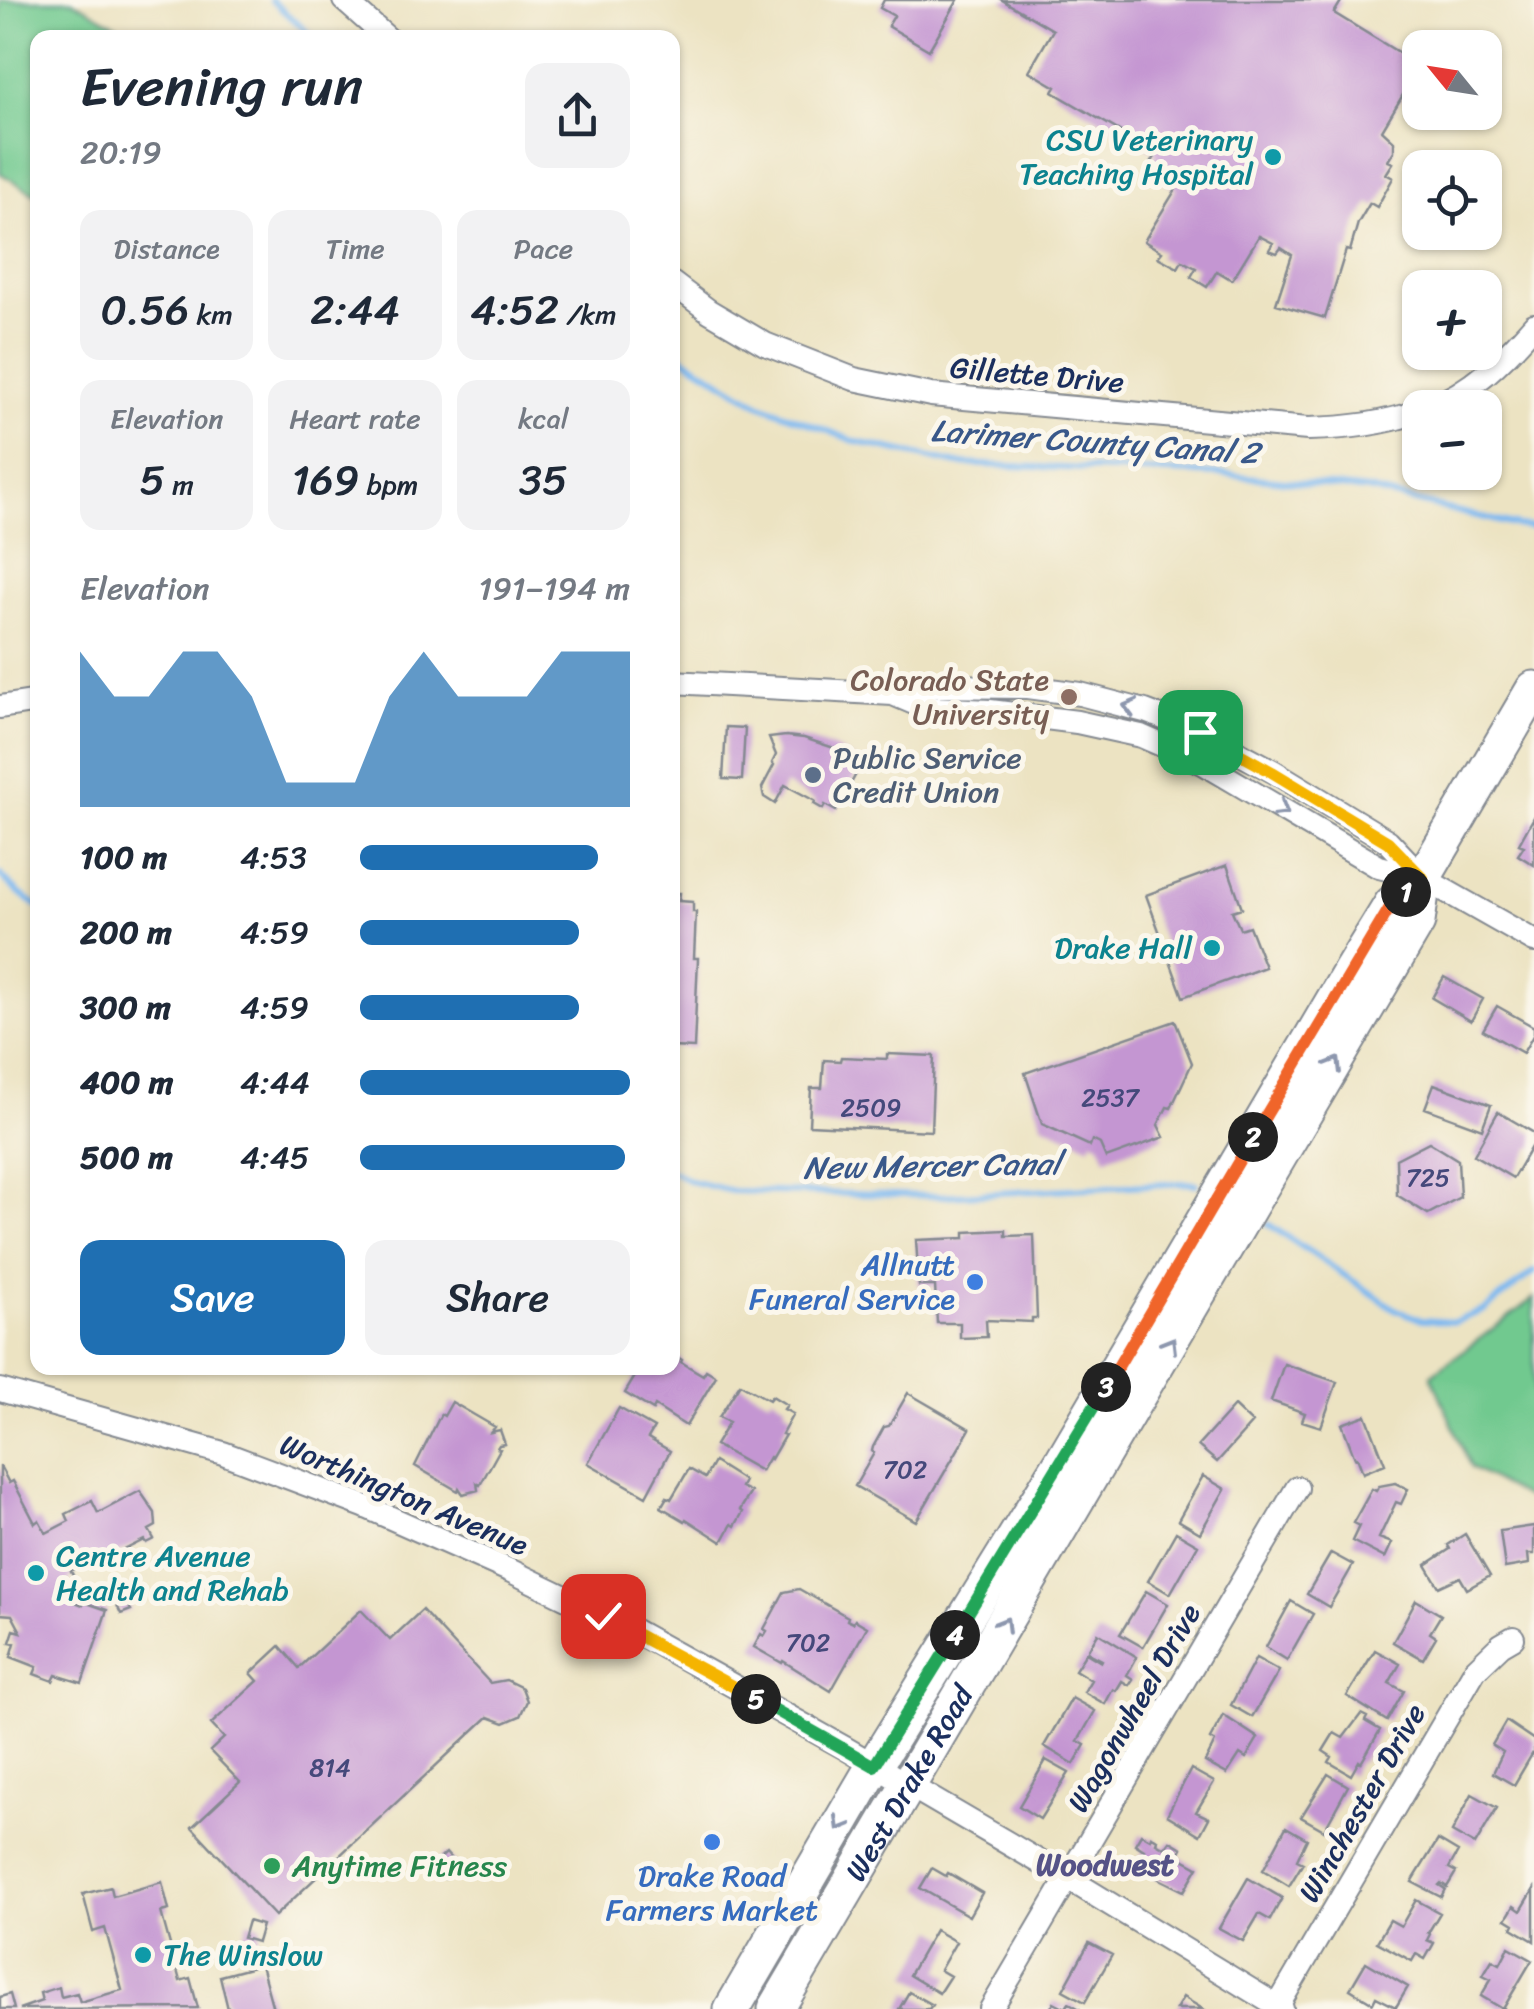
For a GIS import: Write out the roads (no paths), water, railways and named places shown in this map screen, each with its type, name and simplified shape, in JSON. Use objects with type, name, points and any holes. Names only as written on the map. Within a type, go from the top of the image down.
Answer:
[{"type":"main road","name":"West Drake Road","points":[[732,2009],[1392,904],[1423,878],[1534,689]]},
{"type":"main road","name":"West Drake Road","points":[[776,2009],[1417,922],[1423,878]]},
{"type":"main road","points":[[1270,1174],[1260,1162],[1259,1151],[1273,1103]]},
{"type":"street","points":[[344,0],[379,30]]},
{"type":"street","name":"Gillette Drive","points":[[680,289],[765,344],[854,379],[931,395],[1308,430],[1358,427],[1402,417]]},
{"type":"street","points":[[1462,390],[1480,380],[1508,355],[1534,325]]},
{"type":"street","points":[[680,682],[892,694],[925,686],[1028,687],[1080,694],[1146,710],[1200,732],[1272,772],[1388,842],[1423,878],[1534,942]]},
{"type":"street","points":[[0,707],[30,701]]},
{"type":"street","name":"Worthington Avenue","points":[[0,1390],[223,1453],[403,1523],[511,1571],[635,1631],[874,1766],[1069,1878],[1279,2008]]},
{"type":"street","name":"Wagonwheel Drive","points":[[991,2009],[1297,1488]]},
{"type":"street","name":"Winchester Drive","points":[[1279,2008],[1475,1670],[1513,1638]]},
{"type":"waterway","name":"Larimer County Canal 2","points":[[271,0],[305,30]]},
{"type":"waterway","name":"Larimer County Canal 2","points":[[680,354],[759,404],[857,442],[958,464],[1220,474],[1368,490],[1534,527]]},
{"type":"waterway","name":"New Mercer Canal","points":[[0,875],[30,901]]},
{"type":"waterway","name":"New Mercer Canal","points":[[680,1175],[732,1191],[939,1196],[1196,1184]]},
{"type":"waterway","name":"New Mercer Canal","points":[[1268,1224],[1395,1309],[1422,1320],[1454,1322],[1485,1310],[1534,1271]]},
{"type":"place","name":"CSU Veterinary Teaching Hospital","points":[[1273,157]]},
{"type":"place","name":"Colorado State University","points":[[1069,697]]},
{"type":"place","name":"Public Service Credit Union","points":[[813,775]]},
{"type":"place","name":"Drake Hall","points":[[1212,948]]},
{"type":"place","name":"Allnutt Funeral Service","points":[[975,1282]]},
{"type":"place","name":"Centre Avenue Health and Rehab","points":[[36,1573]]},
{"type":"place","name":"Drake Road Farmers Market","points":[[712,1842]]},
{"type":"place","name":"Anytime Fitness","points":[[272,1866]]},
{"type":"place","name":"The Winslow","points":[[143,1955]]},
{"type":"district","name":"Woodwest","points":[[1105,1864]]}]
